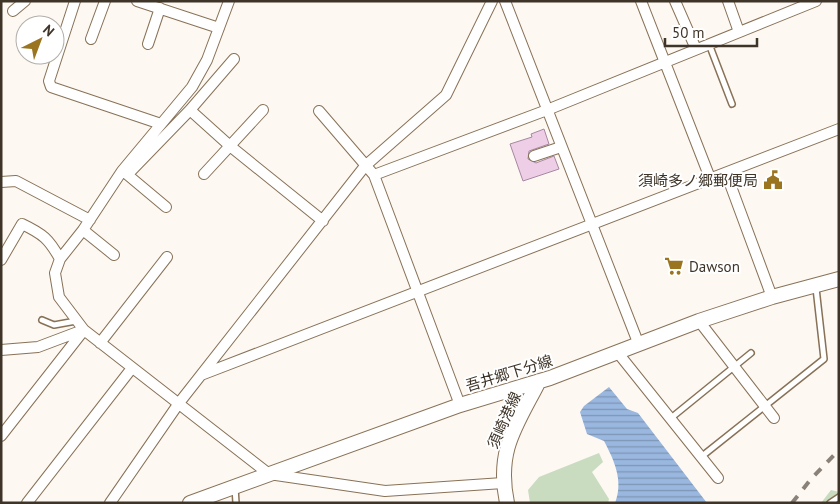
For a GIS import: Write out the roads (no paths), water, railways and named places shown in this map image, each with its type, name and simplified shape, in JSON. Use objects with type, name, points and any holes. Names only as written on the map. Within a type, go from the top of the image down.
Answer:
[{"type":"main road","name":"吾井郷下分線","points":[[190,503],[216,498],[234,487],[269,474],[460,405],[539,382],[640,345],[698,321],[772,297],[839,280]]},
{"type":"main road","name":"須崎港線","points":[[507,503],[503,483],[503,465],[508,444],[539,382]]},
{"type":"street","points":[[13,11],[25,1]]},
{"type":"street","points":[[75,1],[48,81],[51,87],[161,124]]},
{"type":"street","points":[[91,39],[105,1]]},
{"type":"street","points":[[137,1],[219,28]]},
{"type":"street","points":[[228,1],[208,60],[196,80],[60,259],[55,273],[59,297],[84,330],[269,474],[386,490],[503,483]]},
{"type":"street","points":[[110,503],[179,403],[366,166],[446,95],[492,1]]},
{"type":"street","points":[[505,1],[591,225],[640,345]]},
{"type":"street","points":[[641,1],[710,178]]},
{"type":"street","points":[[674,1],[696,48]]},
{"type":"street","points":[[728,1],[739,32]]},
{"type":"street","points":[[374,175],[547,110],[696,48],[816,1]]},
{"type":"street","points":[[148,44],[160,8]]},
{"type":"street","points":[[125,172],[190,110],[234,59]]},
{"type":"street","points":[[190,110],[230,146],[323,221]]},
{"type":"street","points":[[204,174],[263,110]]},
{"type":"street","points":[[319,111],[374,175],[460,405]]},
{"type":"street","points":[[201,375],[209,374],[416,291],[839,129]]},
{"type":"street","points":[[534,156],[561,147]]},
{"type":"street","points":[[125,172],[166,207]]},
{"type":"street","points":[[726,172],[772,297]]},
{"type":"street","points":[[1,182],[16,181],[90,220]]},
{"type":"street","points":[[1,260],[22,224],[40,232],[50,241],[60,259]]},
{"type":"street","points":[[83,230],[114,255]]},
{"type":"street","points":[[100,343],[168,257]]},
{"type":"street","points":[[698,321],[774,418]]},
{"type":"street","points":[[1,350],[38,347],[84,330]]},
{"type":"street","points":[[1,436],[84,330]]},
{"type":"street","points":[[618,353],[718,478]]},
{"type":"street","points":[[27,503],[132,368]]},
{"type":"lane","points":[[709,44],[732,104]]},
{"type":"lane","points":[[701,457],[824,359],[816,285]]},
{"type":"lane","points":[[42,320],[54,325],[76,321]]},
{"type":"lane","points":[[671,418],[750,353]]},
{"type":"lane","points":[[234,487],[236,503]]},
{"type":"lane","points":[[830,503],[839,497]]},
{"type":"water","points":[[609,387],[627,409],[638,413],[707,503],[615,503],[618,495],[618,479],[614,463],[604,441],[587,434],[580,412],[584,406]]},
{"type":"railway","points":[[792,503],[811,479],[839,450]]},
{"type":"place","name":"須崎多ノ郷郵便局","points":[[773,180]]},
{"type":"place","name":"Dawson","points":[[674,266]]}]
